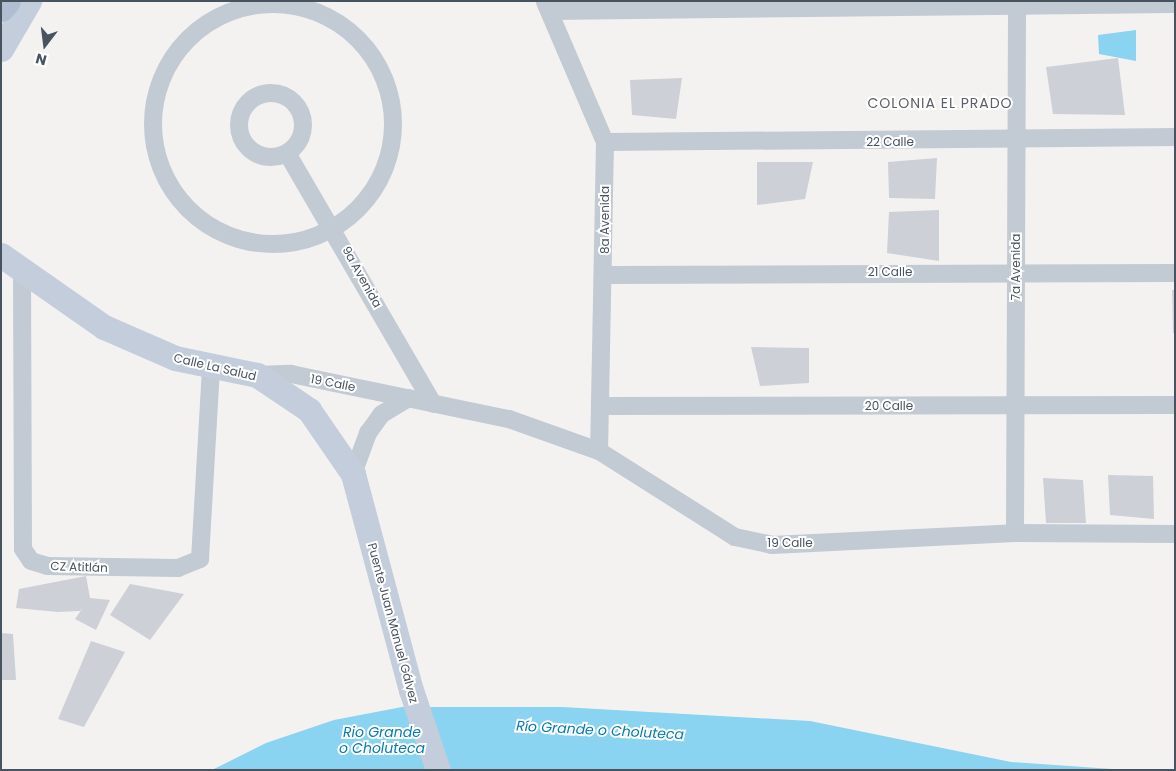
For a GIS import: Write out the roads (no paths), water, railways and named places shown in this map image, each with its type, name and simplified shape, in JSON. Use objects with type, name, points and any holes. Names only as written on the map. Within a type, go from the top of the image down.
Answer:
[{"type":"main road","points":[[1,8],[7,1]]},
{"type":"main road","points":[[1,22],[13,1]]},
{"type":"main road","points":[[1,49],[29,1]]},
{"type":"main road","name":"Calle La Salud","points":[[1,255],[104,327],[148,348],[211,368],[257,375],[309,410],[356,484]]},
{"type":"main road","name":"Puente Juan Manuel Gálvez","points":[[356,484],[411,690],[438,770]]},
{"type":"street","points":[[547,6],[1017,2],[1175,4]]},
{"type":"street","name":"7a Avenida","points":[[1014,533],[1017,2]]},
{"type":"street","points":[[259,5],[308,8],[344,26],[372,54],[389,90],[394,130],[385,168],[365,202],[334,228],[297,242],[257,243],[219,232],[187,208],[164,176],[152,138],[154,98],[169,61],[195,31],[230,11],[259,5]]},
{"type":"street","name":"8a Avenida","points":[[547,6],[605,142],[603,406],[599,451]]},
{"type":"street","name":"22 Calle","points":[[605,142],[1017,142],[1175,137]]},
{"type":"street","name":"9a Avenida","points":[[287,153],[334,228],[433,404]]},
{"type":"street","name":"CZ Atitlán","points":[[22,268],[23,549],[31,561],[47,566],[178,568],[200,559],[211,368]]},
{"type":"street","name":"21 Calle","points":[[605,275],[1016,272],[1175,273]]},
{"type":"street","name":"19 Calle","points":[[257,375],[291,374],[509,418],[599,451],[735,537],[772,545],[1014,533],[1175,534]]},
{"type":"street","points":[[356,484],[368,433],[382,414],[409,398]]},
{"type":"street","name":"20 Calle","points":[[603,406],[1175,405]]},
{"type":"water","points":[[1136,30],[1136,61],[1099,54],[1098,35]]},
{"type":"water","points":[[402,707],[562,707],[810,721],[1011,762],[1126,770],[212,770],[266,743],[334,720]]},
{"type":"district","name":"COLONIA EL PRADO","points":[[940,103]]},
{"type":"water label","name":"Río Grande o Choluteca","points":[[600,730]]},
{"type":"water label","name":"Rio Grande o Choluteca","points":[[382,740]]}]
